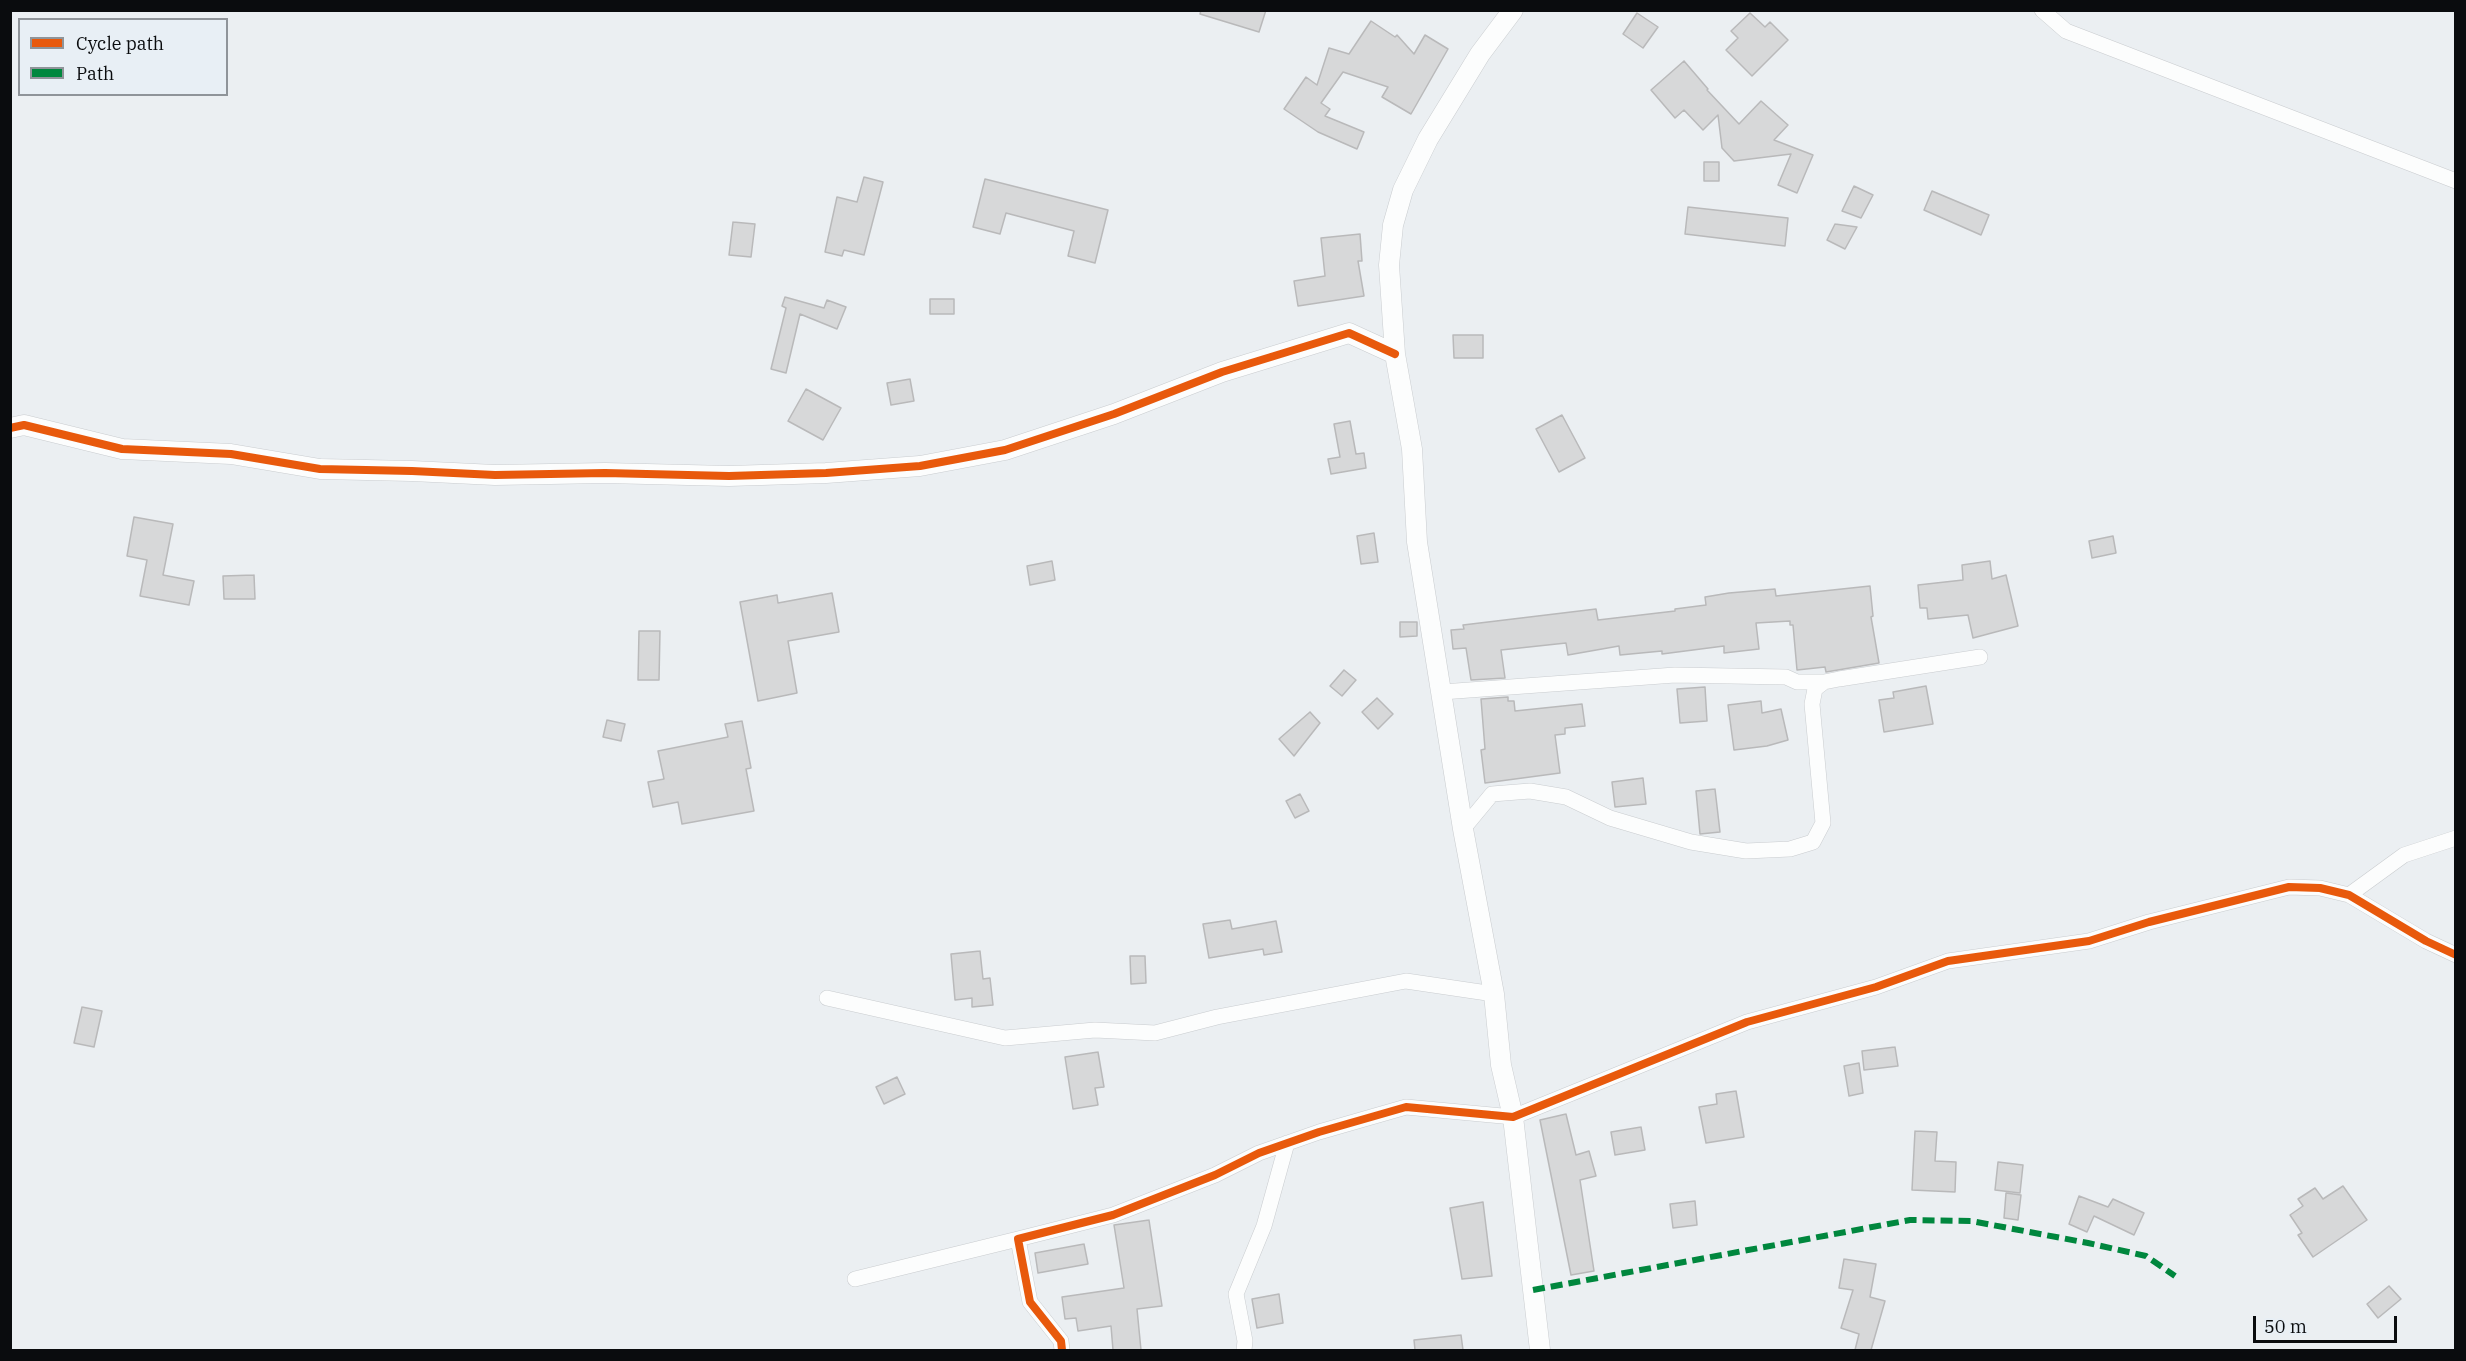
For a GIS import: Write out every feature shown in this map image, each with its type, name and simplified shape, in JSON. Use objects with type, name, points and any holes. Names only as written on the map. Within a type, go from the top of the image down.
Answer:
[{"type":"street","points":[[1513,10],[1480,54],[1428,139],[1403,190],[1393,225],[1389,265],[1395,354],[1412,450],[1417,542],[1463,829],[1494,994],[1501,1065],[1513,1117],[1540,1350]]},
{"type":"street","points":[[2042,10],[2066,31],[2456,181]]},
{"type":"street","points":[[10,428],[24,425],[122,449],[231,454],[320,469],[495,475],[605,473],[729,476],[826,473],[920,466],[1005,450],[1114,414],[1222,372],[1348,333],[1395,354]]},
{"type":"street","points":[[1442,692],[1675,675],[1786,677],[1797,682],[1824,682],[1980,657]]},
{"type":"street","points":[[1463,829],[1492,794],[1530,791],[1566,797],[1610,818],[1691,842],[1746,851],[1790,849],[1813,842],[1823,823],[1812,704],[1815,689],[1824,682]]},
{"type":"street","points":[[2349,895],[2404,855],[2456,838]]},
{"type":"street","points":[[855,1279],[1113,1215],[1215,1175],[1259,1153],[1406,1107],[1513,1117],[1747,1022],[1876,987],[1948,961],[2089,941],[2149,922],[2289,887],[2320,888],[2349,895],[2426,941],[2456,955]]},
{"type":"street","points":[[827,998],[1005,1038],[1095,1030],[1155,1033],[1217,1017],[1406,981],[1494,994]]},
{"type":"street","points":[[1244,1350],[1245,1341],[1236,1294],[1264,1226],[1287,1143]]},
{"type":"street","points":[[1018,1239],[1030,1302],[1061,1341],[1062,1350]]},
{"type":"building","points":[[1201,10],[1266,10],[1259,32],[1200,14]]},
{"type":"building","points":[[1637,13],[1658,27],[1643,48],[1623,34]]},
{"type":"building","points":[[1750,13],[1765,27],[1770,22],[1788,40],[1752,76],[1726,50],[1738,38],[1731,31]]},
{"type":"building","points":[[1371,21],[1395,37],[1397,35],[1414,54],[1425,35],[1448,49],[1411,114],[1382,97],[1388,87],[1343,72],[1321,103],[1330,109],[1325,116],[1364,132],[1357,149],[1318,132],[1284,109],[1306,77],[1317,85],[1329,48],[1349,54]]},
{"type":"building","points":[[1684,61],[1739,124],[1761,101],[1788,125],[1774,140],[1813,155],[1797,193],[1778,185],[1791,154],[1734,161],[1722,148],[1718,115],[1703,130],[1684,110],[1675,118],[1651,90]]},
{"type":"building","points":[[1704,162],[1719,162],[1719,181],[1704,181]]},
{"type":"building","points":[[864,177],[883,182],[864,255],[844,250],[842,256],[825,252],[837,197],[857,202]]},
{"type":"building","points":[[985,179],[1108,210],[1095,263],[1068,256],[1074,231],[1006,213],[1000,234],[973,227]]},
{"type":"building","points":[[1854,186],[1873,195],[1861,218],[1842,211]]},
{"type":"building","points":[[1932,191],[1989,215],[1981,235],[1924,210]]},
{"type":"building","points":[[1688,207],[1788,218],[1785,246],[1685,234]]},
{"type":"building","points":[[733,222],[755,224],[751,257],[729,255]]},
{"type":"building","points":[[1835,224],[1857,227],[1845,249],[1827,240]]},
{"type":"building","points":[[1360,234],[1362,261],[1358,261],[1364,296],[1298,306],[1294,281],[1325,276],[1321,238]]},
{"type":"building","points":[[785,297],[824,308],[827,300],[846,307],[837,329],[800,314],[786,373],[771,369],[786,308],[782,306]]},
{"type":"building","points":[[930,299],[954,299],[954,314],[930,314]]},
{"type":"building","points":[[1453,335],[1483,335],[1483,358],[1454,358]]},
{"type":"building","points":[[910,379],[914,401],[891,405],[887,383]]},
{"type":"building","points":[[806,389],[841,408],[823,440],[788,421]]},
{"type":"building","points":[[1562,415],[1585,458],[1559,472],[1536,429]]},
{"type":"building","points":[[1350,421],[1356,454],[1364,453],[1366,468],[1331,474],[1328,459],[1340,457],[1334,424]]},
{"type":"building","points":[[134,517],[173,524],[163,575],[194,581],[189,605],[140,596],[147,560],[127,556]]},
{"type":"building","points":[[1374,533],[1378,562],[1361,564],[1357,536]]},
{"type":"building","points":[[2113,536],[2116,553],[2092,558],[2089,541]]},
{"type":"building","points":[[1052,561],[1055,580],[1030,585],[1027,566]]},
{"type":"building","points":[[1990,561],[1992,579],[2006,575],[2018,626],[1973,638],[1968,615],[1928,619],[1927,608],[1920,608],[1918,585],[1963,580],[1962,565]]},
{"type":"building","points":[[254,575],[255,599],[224,599],[223,576]]},
{"type":"building","points":[[1870,586],[1873,616],[1871,617],[1879,663],[1826,672],[1825,667],[1797,670],[1793,625],[1790,625],[1790,621],[1756,623],[1759,649],[1724,653],[1724,646],[1662,654],[1662,651],[1620,655],[1619,646],[1568,655],[1566,643],[1501,650],[1505,678],[1471,680],[1466,648],[1453,649],[1451,630],[1464,629],[1463,625],[1596,609],[1598,620],[1706,605],[1705,597],[1729,593],[1775,589],[1776,596]]},
{"type":"building","points":[[832,593],[839,632],[788,641],[797,693],[758,701],[740,602],[777,595],[778,603]]},
{"type":"building","points":[[1400,622],[1417,622],[1417,636],[1400,637]]},
{"type":"building","points":[[639,631],[660,631],[659,680],[638,680]]},
{"type":"building","points":[[1344,670],[1356,680],[1342,696],[1330,686]]},
{"type":"building","points":[[1926,686],[1933,724],[1884,732],[1879,700],[1894,698],[1893,692]]},
{"type":"building","points":[[1705,687],[1707,721],[1680,723],[1677,689]]},
{"type":"building","points":[[1508,697],[1508,701],[1514,701],[1515,711],[1582,704],[1585,726],[1565,728],[1565,734],[1555,735],[1560,773],[1485,783],[1481,750],[1485,749],[1481,699]]},
{"type":"building","points":[[1377,698],[1393,714],[1378,729],[1362,712]]},
{"type":"building","points":[[1761,701],[1762,713],[1781,709],[1788,740],[1767,746],[1734,750],[1728,705]]},
{"type":"building","points":[[1310,712],[1320,723],[1294,756],[1279,739]]},
{"type":"building","points":[[607,720],[625,724],[621,741],[603,737]]},
{"type":"building","points":[[742,721],[751,768],[746,769],[754,811],[682,824],[678,802],[653,807],[648,782],[664,779],[658,751],[728,737],[725,724]]},
{"type":"building","points":[[1643,778],[1646,804],[1615,807],[1612,782]]},
{"type":"building","points":[[1715,789],[1720,832],[1700,834],[1696,791]]},
{"type":"building","points":[[1300,794],[1309,811],[1295,818],[1286,801]]},
{"type":"building","points":[[1230,920],[1232,929],[1276,921],[1282,952],[1264,955],[1263,949],[1209,958],[1203,924]]},
{"type":"building","points":[[980,951],[983,979],[990,978],[993,1005],[972,1007],[972,998],[955,1000],[951,954]]},
{"type":"building","points":[[1130,956],[1145,956],[1146,983],[1131,984]]},
{"type":"building","points":[[82,1007],[102,1011],[94,1047],[74,1043]]},
{"type":"building","points":[[1895,1047],[1898,1066],[1864,1070],[1862,1051]]},
{"type":"building","points":[[1098,1052],[1104,1087],[1095,1088],[1098,1105],[1073,1109],[1065,1057]]},
{"type":"building","points":[[1859,1063],[1863,1093],[1849,1096],[1844,1066]]},
{"type":"building","points":[[897,1077],[905,1094],[884,1104],[876,1087]]},
{"type":"building","points":[[1736,1091],[1744,1137],[1706,1143],[1699,1107],[1717,1104],[1716,1094]]},
{"type":"building","points":[[1566,1114],[1576,1155],[1589,1151],[1596,1176],[1580,1180],[1594,1271],[1571,1275],[1540,1120]]},
{"type":"building","points":[[1641,1127],[1645,1150],[1615,1155],[1611,1132]]},
{"type":"building","points":[[1915,1131],[1937,1132],[1935,1161],[1956,1162],[1955,1192],[1912,1190]]},
{"type":"building","points":[[1998,1162],[2023,1165],[2020,1193],[1995,1190]]},
{"type":"building","points":[[2343,1186],[2367,1220],[2313,1257],[2298,1235],[2302,1233],[2290,1215],[2303,1206],[2298,1199],[2315,1188],[2323,1199]]},
{"type":"building","points":[[2006,1193],[2021,1195],[2018,1220],[2004,1218]]},
{"type":"building","points":[[2079,1196],[2108,1207],[2113,1199],[2144,1213],[2134,1235],[2094,1216],[2087,1232],[2069,1224]]},
{"type":"building","points":[[1695,1201],[1697,1225],[1673,1228],[1670,1204]]},
{"type":"building","points":[[1483,1202],[1492,1276],[1462,1279],[1450,1208]]},
{"type":"building","points":[[1149,1220],[1162,1306],[1137,1309],[1141,1350],[1113,1350],[1111,1326],[1078,1331],[1076,1318],[1065,1319],[1062,1297],[1124,1288],[1114,1225]]},
{"type":"building","points":[[1084,1244],[1088,1264],[1038,1273],[1035,1253]]},
{"type":"building","points":[[1844,1259],[1876,1264],[1870,1297],[1885,1301],[1871,1350],[1855,1350],[1859,1334],[1841,1328],[1853,1290],[1839,1288]]},
{"type":"building","points":[[2389,1286],[2401,1299],[2378,1318],[2367,1304]]},
{"type":"building","points":[[1279,1294],[1283,1323],[1257,1328],[1252,1299]]},
{"type":"building","points":[[1461,1335],[1463,1350],[1415,1350],[1414,1340]]},
{"type":"marked path","points":[[1533,1290],[1910,1220],[1971,1221],[2088,1243],[2146,1256],[2175,1276]]},
{"type":"cycle path","points":[[10,428],[24,425],[122,449],[231,454],[320,469],[495,475],[605,473],[729,476],[826,473],[920,466],[1005,450],[1114,414],[1222,372],[1349,333],[1395,354]]},
{"type":"cycle path","points":[[1062,1350],[1061,1341],[1030,1302],[1018,1239],[1113,1215],[1215,1175],[1259,1153],[1319,1132],[1406,1107],[1513,1117],[1747,1022],[1876,987],[1948,961],[2089,941],[2149,922],[2289,887],[2320,888],[2349,895],[2426,941],[2456,955]]}]
